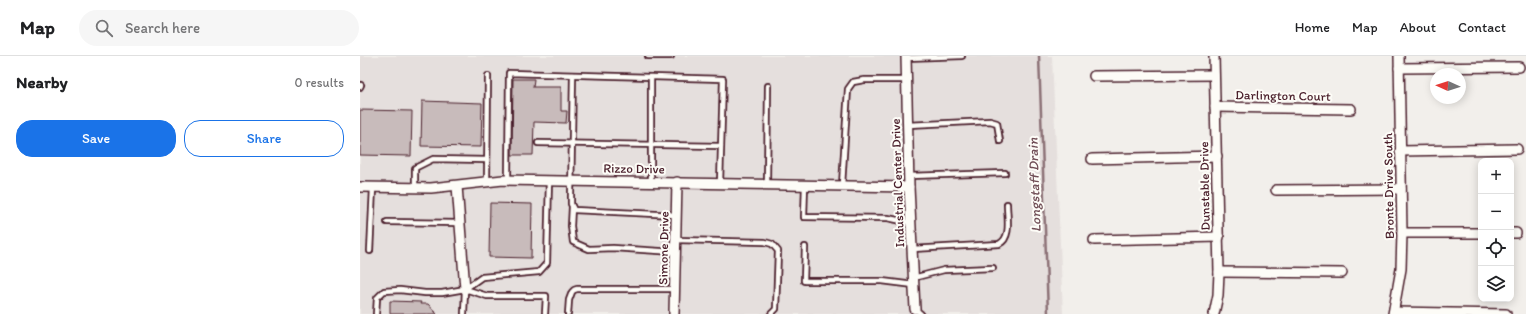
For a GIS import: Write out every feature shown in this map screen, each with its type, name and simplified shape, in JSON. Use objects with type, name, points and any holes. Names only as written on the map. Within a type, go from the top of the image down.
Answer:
[{"type":"street","name":"Dunstable Drive","points":[[1214,56],[1219,237],[1218,295],[1214,314]]},
{"type":"street","name":"Bronte Drive South","points":[[1393,313],[1401,270],[1402,233],[1399,56]]},
{"type":"street","name":"Industrial Center Drive","points":[[906,57],[913,281],[918,312]]},
{"type":"street","points":[[1399,68],[1519,67]]},
{"type":"street","points":[[1094,76],[1214,75]]},
{"type":"street","name":"Darlington Court","points":[[1215,107],[1351,109]]},
{"type":"street","points":[[1400,151],[1516,149]]},
{"type":"street","points":[[1092,159],[1217,156]]},
{"type":"street","name":"Rizzo Drive","points":[[360,187],[415,188],[456,186],[508,180],[549,180],[909,187]]},
{"type":"street","name":"Simone Drive","points":[[674,314],[677,182]]},
{"type":"street","points":[[456,186],[464,289]]},
{"type":"street","points":[[1276,190],[1401,189]]},
{"type":"street","points":[[1402,233],[1478,233]]},
{"type":"street","points":[[1094,240],[1219,237]]},
{"type":"street","points":[[1219,272],[1342,272]]},
{"type":"street","points":[[1393,313],[1506,314]]},
{"type":"lane","points":[[648,56],[671,56]]},
{"type":"lane","points":[[906,57],[962,56]]},
{"type":"lane","points":[[508,180],[509,73],[723,79],[720,183]]},
{"type":"lane","points":[[573,75],[571,196],[572,242],[589,249],[614,248],[676,252]]},
{"type":"lane","points":[[487,182],[488,76]]},
{"type":"lane","points":[[651,77],[651,182]]},
{"type":"lane","points":[[842,185],[848,89],[853,82],[864,80],[907,80]]},
{"type":"lane","points":[[767,184],[768,86]]},
{"type":"lane","points":[[908,125],[990,121],[997,123],[1000,141]]},
{"type":"lane","points":[[538,143],[721,146]]},
{"type":"lane","points":[[415,188],[415,168],[433,159],[487,160]]},
{"type":"lane","points":[[909,176],[1004,173]]},
{"type":"lane","points":[[376,314],[377,298],[384,291],[400,290],[425,293],[442,293],[464,289],[482,277],[539,272],[547,263],[549,180]]},
{"type":"lane","points":[[805,185],[804,217],[888,218],[911,223]]},
{"type":"lane","points":[[370,251],[373,188]]},
{"type":"lane","points":[[912,250],[999,244],[1004,242],[1007,237],[1007,204]]},
{"type":"lane","points":[[572,207],[577,211],[676,215]]},
{"type":"lane","points":[[387,222],[460,223]]},
{"type":"lane","points":[[676,240],[772,244],[778,251],[776,309],[771,314]]},
{"type":"lane","points":[[805,247],[804,281],[913,281],[944,270],[993,268]]},
{"type":"lane","points":[[464,289],[464,314]]},
{"type":"lane","points":[[464,289],[487,296],[546,296],[545,314]]},
{"type":"lane","points":[[568,314],[570,297],[574,290],[577,289],[675,289]]},
{"type":"shaded area","points":[[360,56],[1052,56],[1063,314],[360,314]]},
{"type":"building","points":[[513,79],[534,79],[533,87],[561,87],[561,111],[567,111],[566,123],[534,122],[533,155],[512,155]]},
{"type":"building","points":[[422,101],[482,103],[481,147],[421,146]]},
{"type":"building","points":[[360,110],[412,111],[411,156],[360,155]]},
{"type":"building","points":[[490,203],[532,204],[531,258],[489,257]]},
{"type":"building","points":[[390,301],[421,302],[420,304],[428,304],[437,314],[390,314]]},
{"type":"waterway","name":"Longstaff Drain","points":[[1039,56],[1048,314]]}]
